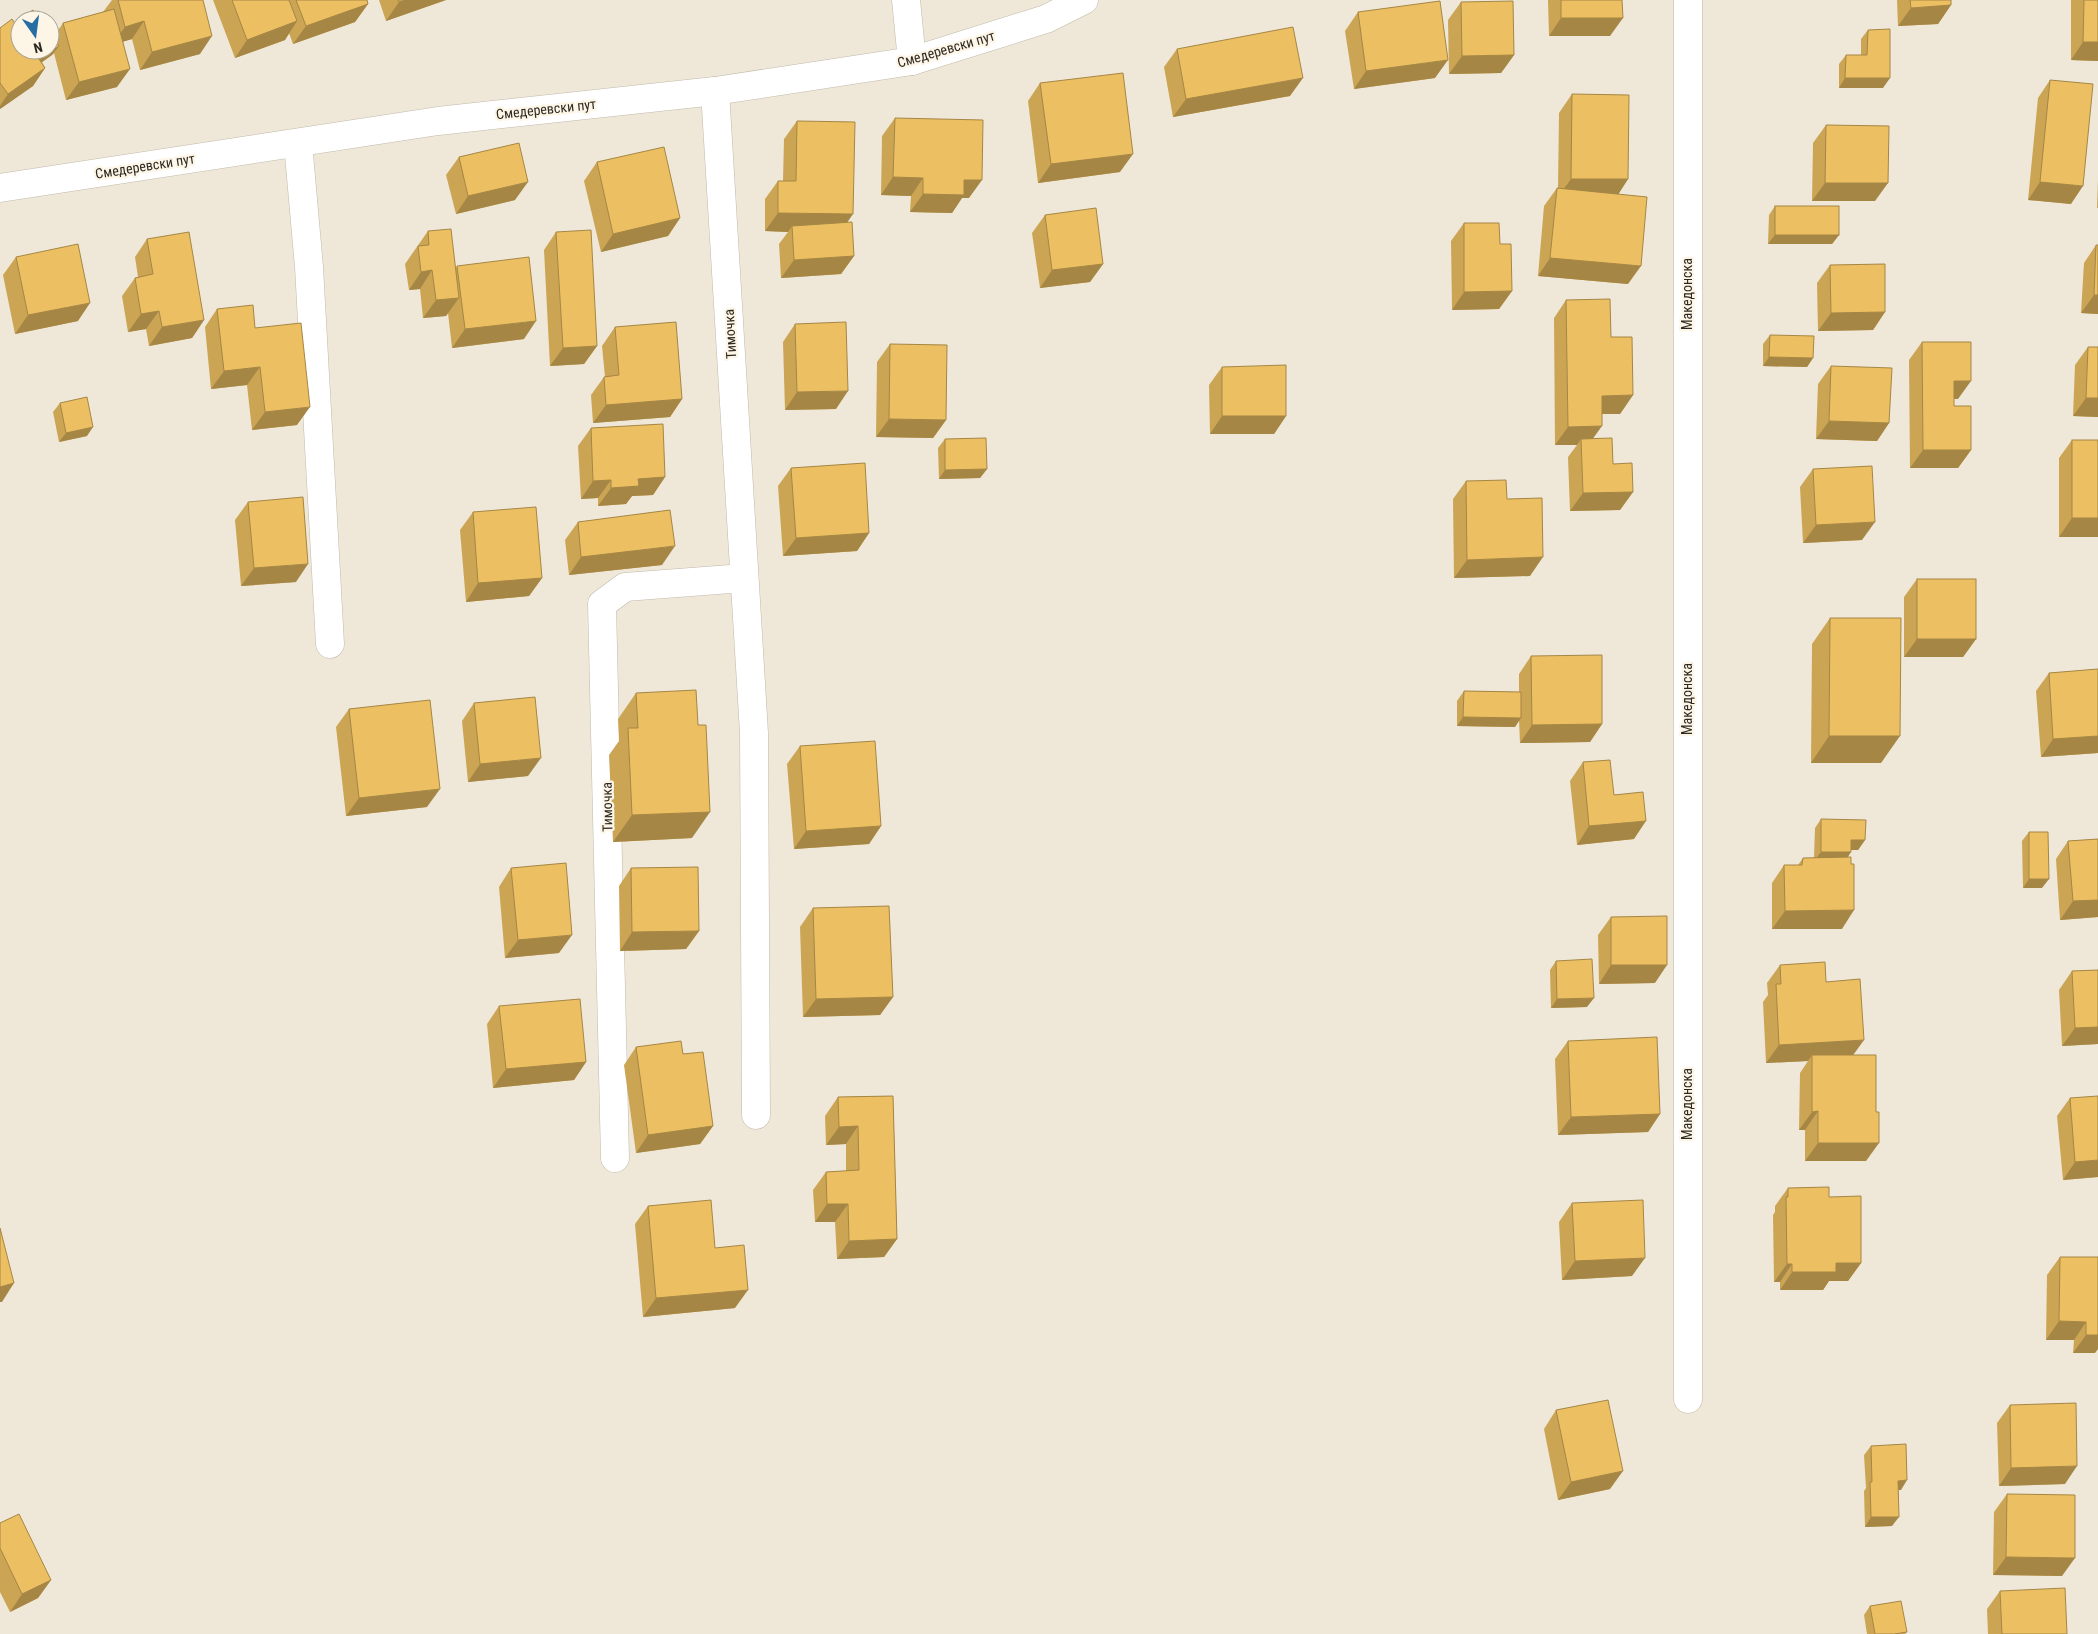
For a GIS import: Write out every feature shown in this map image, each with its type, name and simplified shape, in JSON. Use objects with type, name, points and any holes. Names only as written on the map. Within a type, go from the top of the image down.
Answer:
[{"type":"street","points":[[906,0],[912,61]]},
{"type":"street","name":"Смедеревски пут","points":[[0,188],[438,121],[715,91],[912,61],[1046,19],[1084,0]]},
{"type":"street","name":"Македонска","points":[[1688,0],[1688,1399]]},
{"type":"street","name":"Тимочка","points":[[715,91],[754,733],[756,1115]]},
{"type":"street","points":[[298,143],[309,267],[330,644]]},
{"type":"street","name":"Тимочка","points":[[615,1158],[602,604],[625,587],[744,578]]},
{"type":"building","points":[[118,0],[203,0],[212,36],[152,52],[144,21],[125,27]]},
{"type":"building","points":[[232,0],[289,0],[297,21],[247,40]]},
{"type":"building","points":[[296,0],[367,0],[368,4],[306,26]]},
{"type":"building","points":[[1561,0],[1622,0],[1623,18],[1561,18]]},
{"type":"building","points":[[1910,0],[1951,0],[1951,5],[1911,8]]},
{"type":"building","points":[[2084,0],[2098,0],[2098,42],[2083,42]]},
{"type":"building","points":[[1440,1],[1448,60],[1366,71],[1358,12]]},
{"type":"building","points":[[1513,1],[1514,55],[1462,56],[1461,2]]},
{"type":"building","points":[[114,9],[130,69],[79,82],[63,23]]},
{"type":"building","points":[[10,20],[10,60],[40,60],[45,68],[8,94],[0,83],[0,28]]},
{"type":"building","points":[[1293,27],[1303,78],[1186,99],[1177,49]]},
{"type":"building","points":[[1890,29],[1890,78],[1845,78],[1846,55],[1867,55],[1868,30]]},
{"type":"building","points":[[1123,73],[1133,154],[1051,164],[1040,83]]},
{"type":"building","points":[[2050,80],[2093,84],[2083,186],[2040,182]]},
{"type":"building","points":[[1572,94],[1629,95],[1628,179],[1571,179]]},
{"type":"building","points":[[895,118],[983,120],[982,180],[964,180],[964,195],[923,194],[923,178],[893,177]]},
{"type":"building","points":[[797,121],[855,122],[853,214],[778,213],[778,181],[796,181]]},
{"type":"building","points":[[1826,125],[1889,126],[1888,183],[1825,183]]},
{"type":"building","points":[[519,143],[528,182],[468,196],[459,157]]},
{"type":"building","points":[[664,147],[680,218],[613,234],[597,162]]},
{"type":"building","points":[[1557,188],[1647,197],[1641,266],[1550,258]]},
{"type":"building","points":[[1775,206],[1839,206],[1839,235],[1775,235]]},
{"type":"building","points":[[1096,208],[1103,264],[1052,270],[1045,215]]},
{"type":"building","points":[[852,222],[854,256],[794,260],[792,226]]},
{"type":"building","points":[[1464,223],[1499,223],[1500,244],[1511,244],[1512,291],[1464,292]]},
{"type":"building","points":[[451,229],[459,298],[436,300],[432,270],[421,272],[418,246],[429,245],[428,231]]},
{"type":"building","points":[[591,230],[597,346],[563,348],[556,232]]},
{"type":"building","points":[[189,232],[204,320],[162,327],[159,311],[141,314],[135,278],[153,274],[147,239]]},
{"type":"building","points":[[78,244],[90,303],[28,315],[16,257]]},
{"type":"building","points":[[2096,245],[2098,245],[2098,295],[2094,295]]},
{"type":"building","points":[[529,257],[536,321],[465,329],[457,266]]},
{"type":"building","points":[[1885,264],[1885,312],[1831,313],[1830,265]]},
{"type":"building","points":[[1610,299],[1611,337],[1632,337],[1633,395],[1602,396],[1602,426],[1568,427],[1566,300]]},
{"type":"building","points":[[253,305],[255,328],[301,323],[310,407],[265,412],[260,367],[224,371],[217,309]]},
{"type":"building","points":[[676,322],[682,399],[606,405],[604,377],[619,375],[615,327]]},
{"type":"building","points":[[846,322],[848,391],[797,392],[795,324]]},
{"type":"building","points":[[1770,335],[1814,336],[1813,358],[1769,357]]},
{"type":"building","points":[[1922,342],[1971,342],[1971,381],[1954,381],[1954,406],[1971,406],[1971,450],[1923,450]]},
{"type":"building","points":[[890,344],[947,345],[946,420],[889,419]]},
{"type":"building","points":[[2088,347],[2098,347],[2098,398],[2086,398]]},
{"type":"building","points":[[1286,365],[1286,416],[1222,416],[1222,367]]},
{"type":"building","points":[[1831,366],[1892,368],[1889,423],[1829,421]]},
{"type":"building","points":[[87,397],[93,427],[66,433],[60,403]]},
{"type":"building","points":[[663,424],[665,477],[638,479],[639,486],[611,488],[611,480],[593,481],[591,428]]},
{"type":"building","points":[[986,438],[987,469],[945,470],[945,439]]},
{"type":"building","points":[[1612,438],[1613,464],[1632,463],[1633,492],[1583,493],[1581,439]]},
{"type":"building","points":[[2072,440],[2098,440],[2098,518],[2072,518]]},
{"type":"building","points":[[865,463],[869,533],[796,538],[791,468]]},
{"type":"building","points":[[1872,466],[1875,522],[1816,525],[1813,469]]},
{"type":"building","points":[[1506,480],[1507,499],[1542,498],[1543,557],[1467,560],[1466,481]]},
{"type":"building","points":[[303,497],[308,564],[254,568],[248,502]]},
{"type":"building","points":[[536,507],[542,578],[478,583],[473,512]]},
{"type":"building","points":[[670,510],[675,546],[581,557],[578,522]]},
{"type":"building","points":[[1917,579],[1976,579],[1976,639],[1917,639]]},
{"type":"building","points":[[1830,618],[1901,618],[1900,736],[1829,736]]},
{"type":"building","points":[[1602,655],[1602,724],[1532,725],[1531,656]]},
{"type":"building","points":[[2098,669],[2098,736],[2053,739],[2049,673]]},
{"type":"building","points":[[696,690],[698,725],[706,725],[710,812],[632,815],[628,728],[638,728],[636,693]]},
{"type":"building","points":[[1464,691],[1521,692],[1521,718],[1463,717]]},
{"type":"building","points":[[535,697],[541,758],[480,764],[474,703]]},
{"type":"building","points":[[430,700],[440,789],[359,798],[349,709]]},
{"type":"building","points":[[875,741],[881,826],[806,831],[800,746]]},
{"type":"building","points":[[1610,760],[1614,795],[1643,792],[1646,821],[1589,826],[1583,762]]},
{"type":"building","points":[[1821,819],[1866,820],[1865,840],[1851,840],[1851,852],[1821,852]]},
{"type":"building","points":[[2029,832],[2048,832],[2049,879],[2029,879]]},
{"type":"building","points":[[2098,839],[2098,900],[2073,901],[2068,841]]},
{"type":"building","points":[[1851,857],[1851,864],[1854,864],[1854,910],[1785,911],[1784,865],[1802,865],[1803,858]]},
{"type":"building","points":[[566,863],[572,935],[518,940],[511,868]]},
{"type":"building","points":[[698,867],[699,931],[632,932],[631,868]]},
{"type":"building","points":[[889,906],[893,997],[816,999],[813,908]]},
{"type":"building","points":[[1667,916],[1667,965],[1611,965],[1611,917]]},
{"type":"building","points":[[1592,959],[1594,998],[1557,999],[1556,961]]},
{"type":"building","points":[[1825,962],[1826,982],[1860,979],[1864,1040],[1779,1045],[1776,984],[1781,984],[1780,965]]},
{"type":"building","points":[[2098,970],[2098,1027],[2075,1028],[2072,971]]},
{"type":"building","points":[[580,999],[586,1062],[506,1069],[499,1006]]},
{"type":"building","points":[[1657,1037],[1660,1114],[1571,1117],[1568,1041]]},
{"type":"building","points":[[681,1041],[683,1054],[703,1052],[713,1126],[648,1135],[636,1047]]},
{"type":"building","points":[[1812,1055],[1876,1055],[1876,1112],[1879,1112],[1879,1143],[1818,1143],[1818,1111],[1812,1112]]},
{"type":"building","points":[[893,1096],[897,1239],[849,1241],[848,1204],[827,1204],[826,1172],[859,1170],[858,1126],[839,1127],[838,1097]]},
{"type":"building","points":[[2098,1096],[2098,1160],[2075,1162],[2070,1098]]},
{"type":"building","points":[[1829,1187],[1829,1197],[1861,1196],[1861,1263],[1836,1263],[1836,1272],[1792,1272],[1792,1264],[1787,1264],[1786,1197],[1788,1197],[1788,1188]]},
{"type":"building","points":[[711,1200],[715,1248],[744,1245],[748,1290],[656,1298],[648,1206]]},
{"type":"building","points":[[1643,1200],[1645,1258],[1575,1261],[1572,1203]]},
{"type":"building","points":[[0,1228],[14,1283],[0,1287]]},
{"type":"building","points":[[2060,1257],[2098,1257],[2098,1335],[2086,1335],[2086,1322],[2059,1321]]},
{"type":"building","points":[[1608,1400],[1623,1471],[1571,1482],[1556,1410]]},
{"type":"building","points":[[2076,1403],[2077,1466],[2011,1468],[2010,1405]]},
{"type":"building","points":[[1906,1444],[1907,1480],[1898,1481],[1899,1517],[1871,1517],[1871,1446]]},
{"type":"building","points":[[2007,1494],[2075,1495],[2075,1558],[2006,1557]]},
{"type":"building","points":[[19,1514],[51,1580],[22,1594],[0,1548],[0,1523]]},
{"type":"building","points":[[2065,1588],[2067,1634],[2002,1634],[2000,1591]]},
{"type":"building","points":[[1901,1601],[1907,1632],[1875,1634],[1870,1606]]}]
